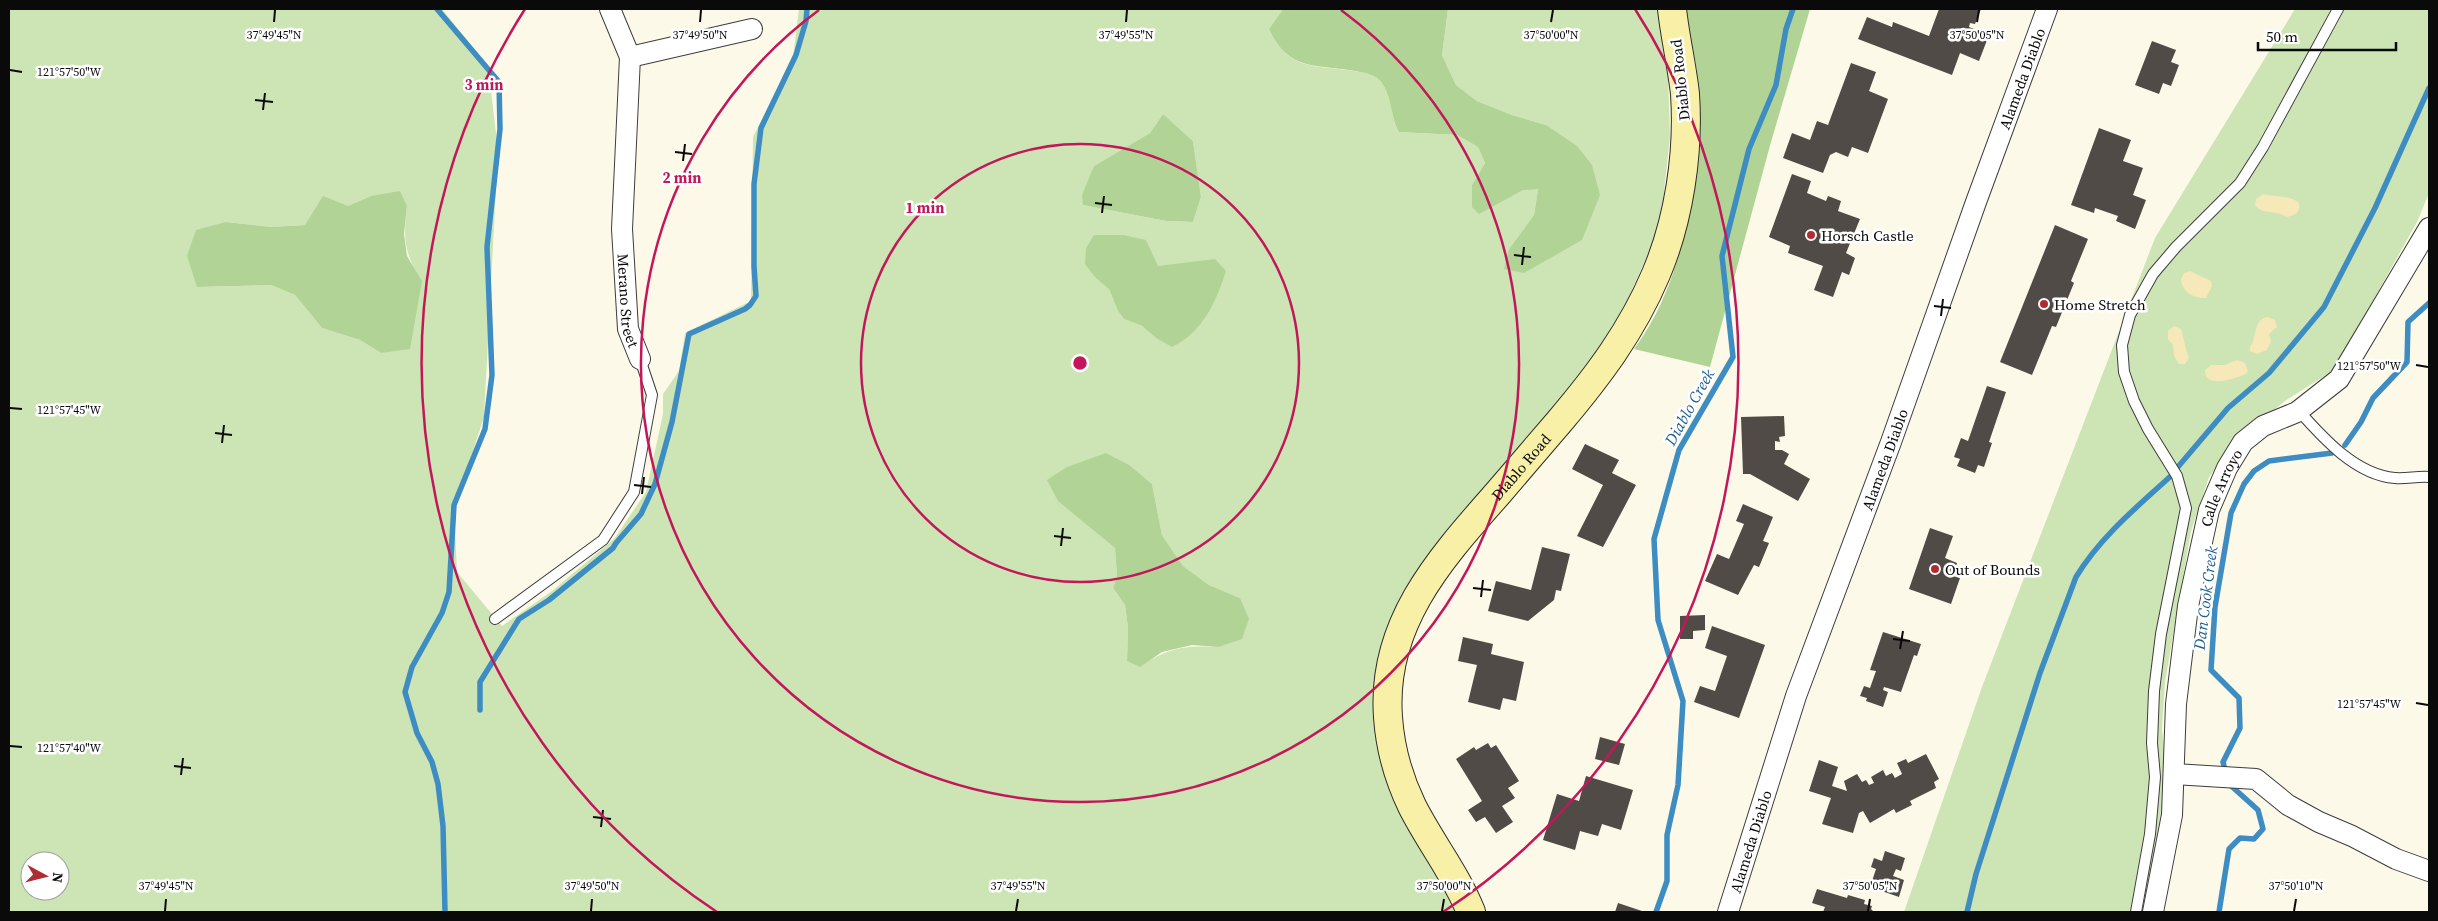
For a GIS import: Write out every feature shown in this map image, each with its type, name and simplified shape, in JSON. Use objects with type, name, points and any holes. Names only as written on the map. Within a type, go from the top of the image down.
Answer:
[{"type":"street","name":"Merano Street","points":[[610,9],[630,57],[622,229],[628,329],[640,359]]},
{"type":"street","name":"Diablo Road","points":[[1471,912],[1461,888],[1421,823],[1403,786],[1388,720],[1388,687],[1393,655],[1407,614],[1428,579],[1452,546],[1598,374],[1623,340],[1655,275],[1670,227],[1683,161],[1685,93],[1672,9]]},
{"type":"street","name":"Alameda Diablo","points":[[1728,912],[1796,696],[1898,424],[1972,211],[2047,9]]},
{"type":"street","points":[[630,57],[752,29]]},
{"type":"street","name":"Calle Arroyo","points":[[2153,912],[2172,815],[2176,704],[2188,606],[2209,510],[2227,468],[2243,442],[2263,426],[2299,411],[2339,379],[2429,228]]},
{"type":"street","points":[[2174,774],[2256,778],[2288,805],[2396,859],[2429,871]]},
{"type":"lane","points":[[2136,912],[2150,834],[2155,777],[2152,743],[2154,691],[2159,644],[2186,508],[2177,476],[2148,429],[2134,401],[2124,372],[2122,345],[2130,315],[2153,274],[2176,246],[2240,183],[2263,147],[2338,9]]},
{"type":"lane","name":"Merano Street","points":[[495,619],[603,540],[634,492],[652,395],[640,359]]},
{"type":"lane","points":[[2299,411],[2321,436],[2345,456],[2371,472],[2395,478],[2429,477]]},
{"type":"green space","points":[[9,9],[442,9],[488,66],[498,150],[484,417],[454,509],[457,572],[502,626],[552,591],[614,539],[646,492],[663,414],[663,394],[679,371],[685,333],[751,301],[753,137],[793,57],[799,9],[1283,9],[1269,29],[1286,54],[1307,64],[1363,72],[1377,78],[1385,88],[1399,132],[1457,135],[1478,147],[1485,163],[1472,185],[1538,189],[1534,215],[1509,249],[1582,240],[1546,125],[1512,115],[1477,101],[1456,85],[1442,55],[1448,9],[1660,9],[1660,29],[1668,74],[1670,136],[1663,201],[1654,241],[1616,325],[1538,427],[1434,546],[1402,600],[1388,782],[1458,912],[9,912]],"holes":[[[1163,114],[1193,141],[1201,197],[1193,222],[1166,221],[1083,205],[1094,166],[1150,133]],[[371,196],[407,206],[406,245],[411,261],[421,281],[381,353],[360,340],[322,328],[295,295],[271,285],[197,287],[226,222],[272,227],[305,225]],[[1178,265],[1156,338],[1142,326],[1124,319],[1118,311],[1109,289],[1158,266]],[[1106,453],[1129,466],[1152,484],[1162,535],[1183,566],[1209,585],[1240,598],[1218,647],[1186,647],[1177,649],[1160,655],[1140,666],[1127,661],[1128,628],[1125,605],[1113,588],[1117,576],[1115,548],[1094,530]]]},
{"type":"green space","points":[[1283,9],[1448,9],[1442,55],[1456,85],[1477,101],[1512,115],[1546,125],[1577,146],[1592,165],[1600,195],[1582,240],[1524,273],[1504,269],[1509,249],[1534,215],[1538,189],[1523,190],[1479,214],[1472,207],[1472,185],[1485,163],[1478,147],[1457,135],[1399,132],[1385,88],[1377,78],[1363,72],[1307,64],[1296,60],[1286,53],[1277,43],[1269,29]]},
{"type":"green space","points":[[1687,9],[1810,9],[1771,142],[1710,367],[1634,349],[1658,310],[1675,267],[1687,223],[1698,160],[1700,125],[1697,76],[1688,26]]},
{"type":"green space","points":[[2295,9],[2429,9],[2429,193],[2417,222],[2334,370],[2285,401],[2239,438],[2209,477],[2191,531],[2165,682],[2162,728],[2168,798],[2144,912],[1904,912],[1982,687],[2155,238]]},
{"type":"green space","points":[[1163,114],[1193,141],[1201,197],[1193,222],[1166,221],[1083,205],[1082,195],[1094,166],[1150,133]]},
{"type":"green space","points":[[400,191],[407,206],[404,234],[407,256],[422,281],[410,349],[381,353],[360,340],[322,328],[295,295],[271,285],[197,287],[187,256],[196,230],[226,222],[272,227],[305,225],[323,196],[348,206],[371,196]]},
{"type":"green space","points":[[1094,235],[1123,235],[1146,240],[1158,266],[1215,259],[1226,271],[1213,305],[1200,325],[1183,341],[1172,347],[1156,338],[1142,326],[1124,319],[1118,311],[1109,289],[1095,277],[1085,264],[1086,248]]},
{"type":"green space","points":[[1106,453],[1129,465],[1152,484],[1162,535],[1183,566],[1209,585],[1240,598],[1249,619],[1242,639],[1218,647],[1192,645],[1162,652],[1140,667],[1127,661],[1128,628],[1125,605],[1113,588],[1117,576],[1115,548],[1058,501],[1047,480],[1067,467]]},
{"type":"sand","points":[[2263,194],[2295,200],[2299,203],[2298,211],[2287,217],[2259,209],[2255,206],[2256,199]]},
{"type":"sand","points":[[2190,271],[2211,281],[2212,286],[2206,298],[2193,296],[2184,288],[2181,279],[2184,273]]},
{"type":"sand","points":[[2267,317],[2275,320],[2277,327],[2269,334],[2271,341],[2267,350],[2257,354],[2250,351],[2250,347],[2257,325]]},
{"type":"sand","points":[[2174,326],[2181,329],[2189,358],[2185,364],[2179,364],[2174,356],[2173,345],[2168,339],[2168,331]]},
{"type":"sand","points":[[2237,360],[2245,363],[2248,371],[2246,374],[2221,381],[2209,379],[2206,376],[2205,370],[2211,365],[2225,365]]},
{"type":"building","points":[[1939,9],[1981,9],[1975,24],[1970,23],[1969,27],[1989,35],[1979,61],[1960,53],[1952,75],[1858,39],[1867,17],[1892,27],[1893,22],[1929,36]]},
{"type":"building","points":[[2152,41],[2176,50],[2171,62],[2179,65],[2171,86],[2163,83],[2159,94],[2135,85]]},
{"type":"building","points":[[1851,63],[1876,72],[1869,91],[1888,99],[1868,153],[1852,147],[1848,157],[1836,152],[1830,155],[1823,173],[1783,158],[1792,133],[1810,140],[1817,121],[1828,125]]},
{"type":"building","points":[[2099,128],[2131,140],[2123,161],[2143,168],[2133,195],[2146,200],[2135,229],[2116,221],[2118,216],[2095,208],[2094,213],[2071,205]]},
{"type":"building","name":"Horsch Castle","points":[[1792,174],[1811,181],[1807,193],[1826,201],[1828,196],[1841,201],[1838,211],[1860,219],[1846,253],[1855,258],[1849,275],[1842,272],[1833,297],[1814,290],[1823,266],[1788,253],[1790,246],[1769,237]]},
{"type":"building","name":"Home Stretch","points":[[2055,225],[2088,239],[2071,281],[2074,283],[2056,327],[2052,326],[2032,375],[2000,362]]},
{"type":"building","points":[[1987,386],[2006,392],[1989,442],[1992,443],[1984,467],[1978,465],[1975,473],[1957,466],[1960,459],[1954,457],[1961,438],[1968,441]]},
{"type":"building","points":[[1784,416],[1785,436],[1779,437],[1780,442],[1775,441],[1775,450],[1782,450],[1789,454],[1784,464],[1810,479],[1798,501],[1750,474],[1743,474],[1741,417]]},
{"type":"building","points":[[1585,444],[1619,460],[1612,473],[1636,485],[1603,547],[1577,536],[1603,485],[1572,469]]},
{"type":"building","points":[[1743,504],[1773,517],[1763,541],[1769,543],[1759,567],[1754,565],[1738,595],[1705,581],[1717,554],[1729,559],[1744,524],[1736,521]]},
{"type":"building","name":"Out of Bounds","points":[[1930,528],[1953,536],[1945,558],[1957,563],[1953,576],[1960,578],[1951,604],[1909,589]]},
{"type":"building","points":[[1542,547],[1570,554],[1561,591],[1556,590],[1554,600],[1528,621],[1488,611],[1496,581],[1531,590]]},
{"type":"building","points":[[1705,615],[1705,630],[1693,631],[1693,639],[1680,639],[1680,616]]},
{"type":"building","points":[[1712,626],[1765,645],[1739,718],[1694,702],[1700,686],[1715,691],[1727,656],[1705,648]]},
{"type":"building","points":[[1883,632],[1921,644],[1917,656],[1914,655],[1901,692],[1884,687],[1883,690],[1888,692],[1883,707],[1866,701],[1867,698],[1860,696],[1864,686],[1870,688],[1876,671],[1870,670]]},
{"type":"building","points":[[1463,637],[1493,644],[1491,654],[1524,662],[1516,701],[1503,698],[1500,710],[1468,702],[1477,665],[1458,661]]},
{"type":"building","points":[[1600,737],[1625,744],[1619,765],[1595,759]]},
{"type":"building","points":[[1488,743],[1491,748],[1496,745],[1519,781],[1508,788],[1515,798],[1502,806],[1513,822],[1496,833],[1485,817],[1476,822],[1468,810],[1482,801],[1456,759],[1474,747],[1476,750]]},
{"type":"building","points":[[1926,754],[1939,779],[1934,782],[1936,788],[1910,801],[1912,805],[1896,813],[1894,809],[1870,823],[1863,811],[1859,813],[1853,833],[1822,824],[1831,798],[1809,791],[1819,760],[1838,767],[1832,786],[1847,791],[1844,781],[1857,774],[1862,782],[1866,780],[1869,785],[1874,783],[1871,777],[1883,770],[1886,776],[1892,773],[1895,778],[1902,774],[1897,763],[1906,759],[1908,763]]},
{"type":"building","points":[[1586,776],[1633,790],[1621,830],[1602,824],[1598,836],[1580,831],[1575,850],[1543,840],[1557,794],[1579,801]]},
{"type":"building","points":[[1885,851],[1905,858],[1901,871],[1896,869],[1893,876],[1904,880],[1899,897],[1870,887],[1876,869],[1871,867],[1874,858],[1882,861]]},
{"type":"building","points":[[1817,889],[1847,898],[1848,895],[1865,900],[1864,904],[1872,906],[1871,909],[1874,912],[1823,912],[1825,907],[1812,903]]},
{"type":"building","points":[[1618,903],[1645,912],[1615,912]]},
{"type":"waterway","points":[[437,9],[499,82],[500,129],[487,247],[492,375],[485,429],[454,505],[449,592],[442,613],[412,667],[405,692],[417,733],[432,762],[438,784],[443,826],[445,912]]},
{"type":"waterway","points":[[480,710],[480,682],[519,619],[549,600],[613,548],[641,514],[655,484],[672,422],[689,334],[745,309],[756,296],[754,184],[761,128],[796,55],[806,21],[807,9]]},
{"type":"waterway","name":"Diablo Creek","points":[[1656,912],[1667,881],[1667,835],[1678,785],[1683,701],[1658,620],[1654,539],[1679,450],[1733,357],[1722,256],[1749,149],[1776,85],[1786,29],[1793,9]]},
{"type":"waterway","points":[[2177,468],[2228,408],[2269,373],[2324,307],[2375,208],[2429,88]]},
{"type":"waterway","name":"Dan Cook Creek","points":[[2345,445],[2361,422],[2373,398],[2407,362],[2408,322],[2429,303]]},
{"type":"waterway","name":"Dan Cook Creek","points":[[2226,774],[2223,762],[2240,728],[2239,698],[2211,670],[2215,607],[2231,513],[2244,484],[2254,471],[2269,461],[2332,453]]},
{"type":"waterway","points":[[1967,912],[1976,874],[2040,673],[2076,577],[2108,535],[2172,475]]},
{"type":"waterway","name":"Dan Cook Creek","points":[[2219,912],[2229,849],[2240,838],[2254,839],[2263,829],[2258,810],[2228,783]]},
{"type":"place","name":"Horsch Castle","points":[[1811,235]]},
{"type":"place","name":"Home Stretch","points":[[2044,304]]},
{"type":"place","name":"Out of Bounds","points":[[1935,569]]}]
